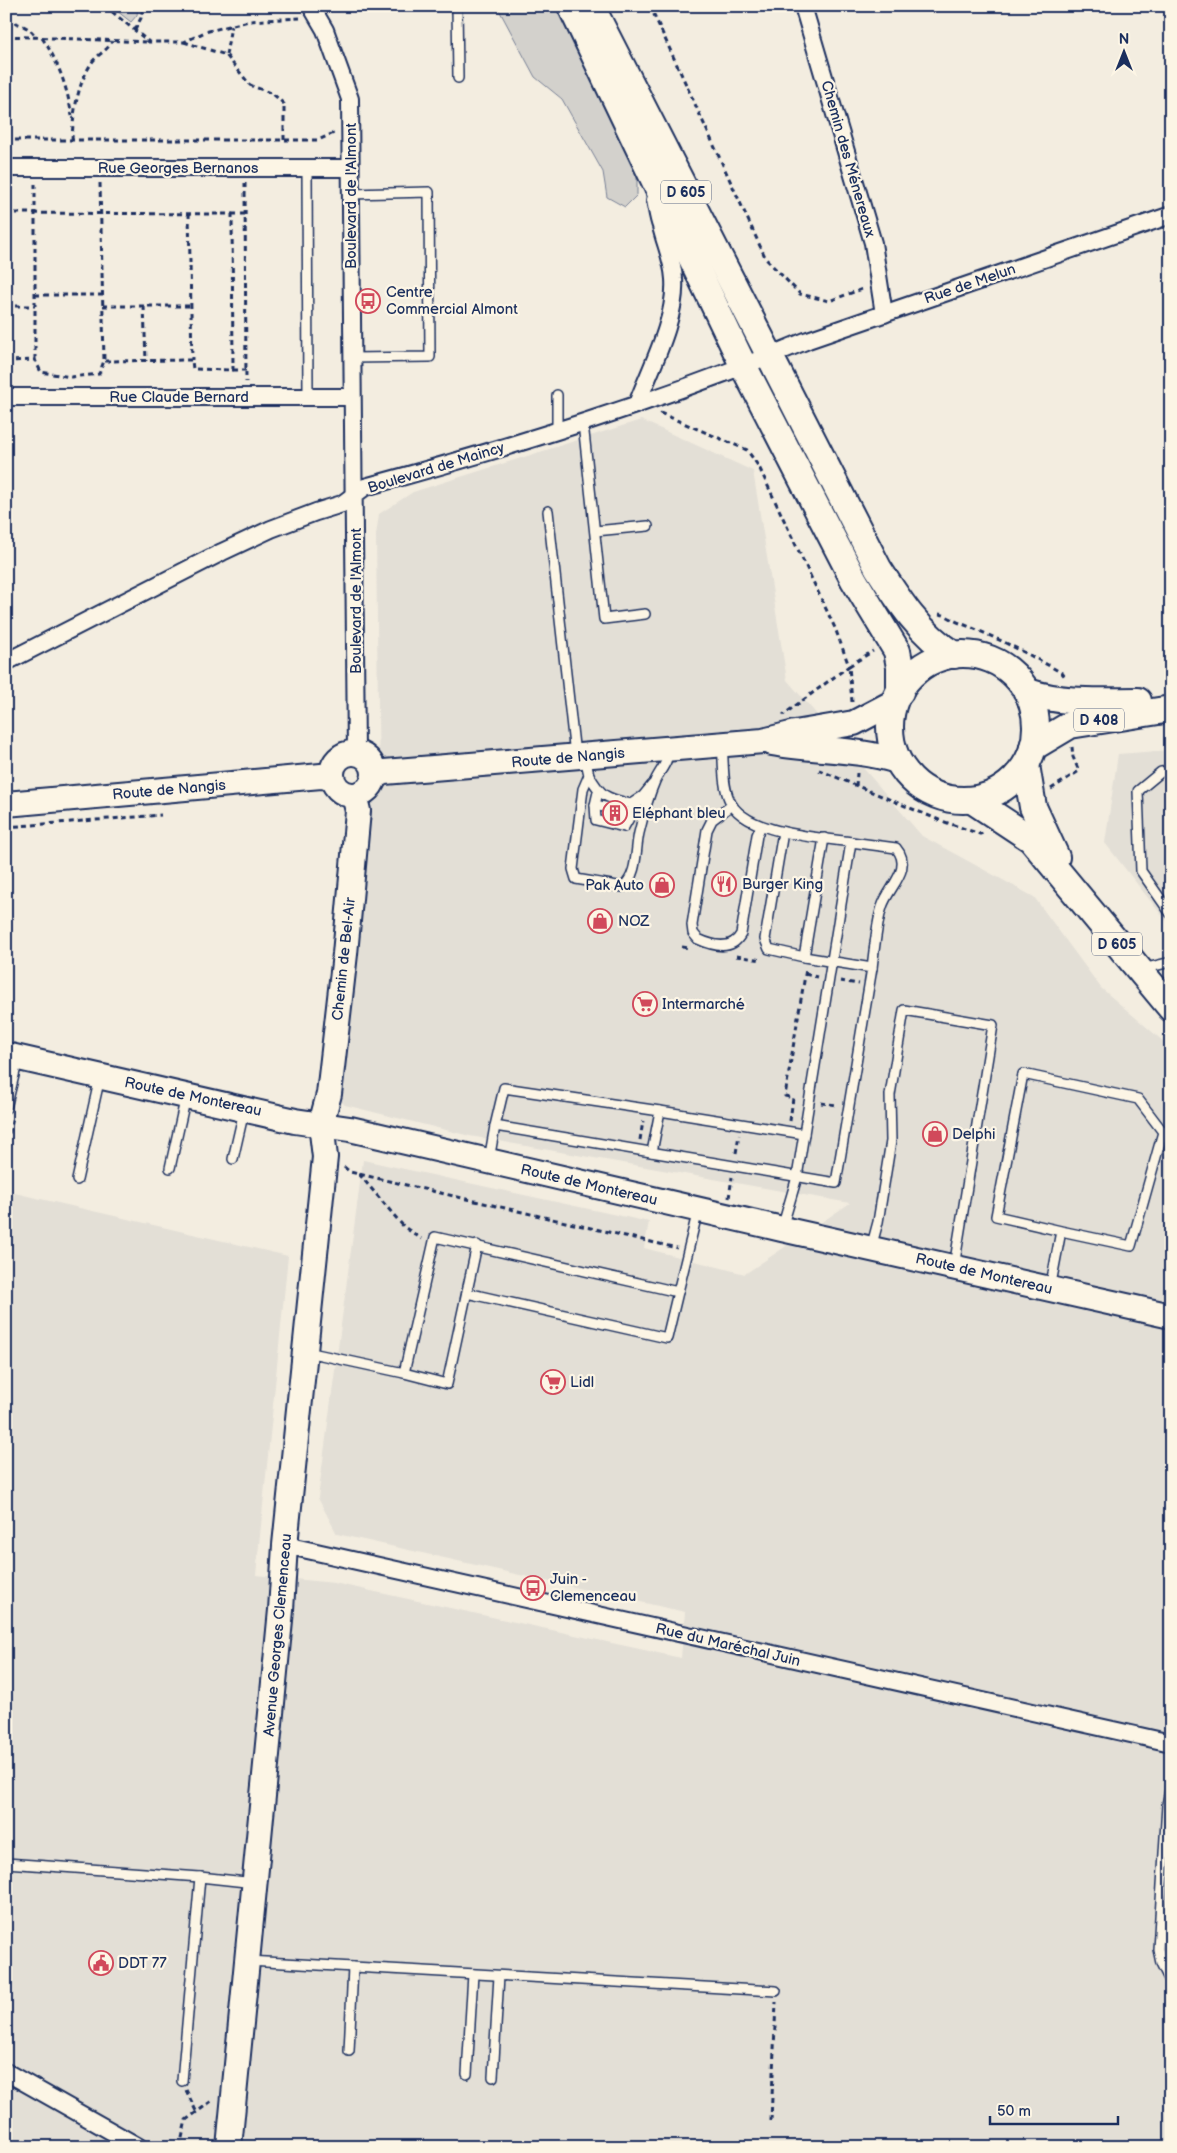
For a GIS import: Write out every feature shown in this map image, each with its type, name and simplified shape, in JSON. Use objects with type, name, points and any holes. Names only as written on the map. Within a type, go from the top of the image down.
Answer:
[{"type":"main road","name":"D 605","points":[[571,6],[743,365],[854,580],[898,651],[900,667],[897,697]]},
{"type":"main road","name":"D 605","points":[[591,6],[859,533],[896,596],[917,623],[939,646],[954,654]]},
{"type":"main road","points":[[973,654],[1004,665],[1018,677],[1028,692],[1033,707],[1036,728],[1030,756],[1015,779],[1002,789],[990,796],[972,800],[948,799],[921,788],[906,775],[891,742],[890,723],[897,697],[909,677],[920,667],[942,656],[973,654]]},
{"type":"main road","name":"D 408","points":[[1028,692],[1043,697],[1069,713],[1171,709]]},
{"type":"main road","name":"Route de Nangis","points":[[374,776],[384,772],[583,763],[668,750],[763,741],[794,733],[854,723],[897,697]]},
{"type":"main road","name":"D 408","points":[[1030,756],[1069,713],[1171,702]]},
{"type":"main road","name":"Route de Nangis","points":[[763,741],[798,748],[858,751],[898,761]]},
{"type":"main road","points":[[349,753],[362,755],[371,764],[374,776],[365,791],[354,795],[339,790],[332,778],[334,765],[349,753]]},
{"type":"main road","name":"D 605","points":[[1030,756],[1033,807],[1045,830],[1065,879]]},
{"type":"main road","name":"Route de Nangis","points":[[6,804],[321,776],[332,778]]},
{"type":"main road","name":"Chemin de Bel-Air","points":[[322,1124],[328,1100],[346,945],[358,812],[354,795]]},
{"type":"main road","name":"D 605","points":[[972,800],[1010,823],[1031,839],[1171,1008]]},
{"type":"main road","name":"Route de Montereau","points":[[12,1057],[244,1109],[322,1124],[1171,1316]]},
{"type":"main road","name":"Avenue Georges Clemenceau","points":[[228,2147],[248,1961],[285,1545],[325,1158],[322,1124]]},
{"type":"street","name":"Chemin des Ménereaux","points":[[803,6],[873,244],[884,314]]},
{"type":"street","name":"Boulevard de l'Almont","points":[[306,9],[325,30],[350,99],[351,397],[355,495],[356,753]]},
{"type":"street","name":"Rue Georges Bernanos","points":[[6,168],[350,168]]},
{"type":"street","points":[[636,404],[664,332],[670,314],[674,291],[672,264],[661,227],[649,168]]},
{"type":"street","name":"Rue de Melun","points":[[770,355],[808,340],[1171,215]]},
{"type":"street","name":"Boulevard de Maincy","points":[[6,662],[222,552],[289,522],[342,504],[365,487],[558,432],[770,355]]},
{"type":"street","name":"Rue Claude Bernard","points":[[6,397],[351,397]]},
{"type":"street","name":"Rue du Maréchal Juin","points":[[285,1545],[1171,1743]]},
{"type":"street","points":[[6,2072],[139,2147]]},
{"type":"lane","points":[[457,6],[458,78]]},
{"type":"lane","points":[[306,169],[308,396]]},
{"type":"lane","points":[[350,194],[429,192],[430,358],[352,358]]},
{"type":"lane","points":[[557,395],[558,432]]},
{"type":"lane","points":[[583,423],[604,619],[645,614]]},
{"type":"lane","points":[[548,511],[583,763],[583,789],[573,869],[576,879],[623,887],[630,881],[639,834],[654,782]]},
{"type":"lane","points":[[595,531],[648,526]]},
{"type":"lane","points":[[495,1126],[836,1183],[882,906],[900,876],[902,860],[896,848],[783,832],[747,820],[729,801],[722,745]]},
{"type":"lane","points":[[598,792],[595,805],[596,820],[624,826],[669,757],[668,750]]},
{"type":"lane","points":[[583,763],[598,792],[605,798],[631,804],[643,796]]},
{"type":"lane","points":[[1171,771],[1161,772],[1138,791],[1141,871],[1171,914]]},
{"type":"lane","points":[[595,805],[632,813]]},
{"type":"lane","points":[[732,805],[712,820],[707,830],[692,926],[693,934],[698,939],[725,946],[732,944],[741,934],[757,835],[761,826]]},
{"type":"lane","points":[[783,832],[766,939],[769,949],[804,957],[872,968]]},
{"type":"lane","points":[[804,957],[824,838]]},
{"type":"lane","points":[[782,1229],[797,1176],[851,842]]},
{"type":"lane","points":[[1138,970],[1171,962]]},
{"type":"lane","points":[[871,1249],[878,1222],[891,1141],[890,1095],[904,1010],[993,1025],[954,1268]]},
{"type":"lane","points":[[7,1104],[12,1057]]},
{"type":"lane","points":[[1023,1074],[1138,1099],[1164,1132],[1131,1246],[1061,1231],[996,1216],[1023,1074]]},
{"type":"lane","points":[[77,1180],[100,1076]]},
{"type":"lane","points":[[489,1162],[504,1088],[804,1134]]},
{"type":"lane","points":[[170,1168],[186,1096]]},
{"type":"lane","points":[[234,1159],[244,1109]]},
{"type":"lane","points":[[652,1152],[660,1111]]},
{"type":"lane","points":[[467,1293],[667,1338],[698,1210]]},
{"type":"lane","points":[[1050,1289],[1061,1231]]},
{"type":"lane","points":[[404,1373],[435,1236],[678,1292]]},
{"type":"lane","points":[[305,1351],[447,1384],[477,1245]]},
{"type":"lane","points":[[1171,1785],[1158,1949],[1161,1963],[1171,1983]]},
{"type":"lane","points":[[6,1863],[200,1877],[255,1883]]},
{"type":"lane","points":[[182,2081],[200,1877]]},
{"type":"lane","points":[[248,1961],[776,1991]]},
{"type":"lane","points":[[349,2051],[353,1967]]},
{"type":"lane","points":[[467,2074],[473,1974]]},
{"type":"lane","points":[[494,2077],[499,1976]]},
{"type":"path","points":[[105,6],[149,42]]},
{"type":"path","points":[[134,30],[141,18],[143,6]]},
{"type":"path","points":[[650,6],[766,259],[800,294],[829,301],[880,283]]},
{"type":"path","points":[[184,42],[205,32],[249,21],[303,18],[306,9]]},
{"type":"path","points":[[6,20],[22,25],[34,33],[36,38]]},
{"type":"path","points":[[226,55],[232,26]]},
{"type":"path","points":[[6,36],[184,42],[226,55],[250,85],[273,94],[284,104],[284,140]]},
{"type":"path","points":[[42,38],[54,54],[68,93],[72,120],[72,140]]},
{"type":"path","points":[[72,120],[79,91],[91,63],[110,46],[112,41]]},
{"type":"path","points":[[6,140],[318,140],[335,133],[350,132]]},
{"type":"path","points":[[245,169],[246,397]]},
{"type":"path","points":[[35,187],[35,360],[42,372],[72,377],[99,374],[104,361],[100,190]]},
{"type":"path","points":[[6,213],[245,214]]},
{"type":"path","points":[[189,213],[192,360],[194,369],[246,370]]},
{"type":"path","points":[[232,214],[233,370]]},
{"type":"path","points":[[35,296],[103,296]]},
{"type":"path","points":[[6,306],[35,306]]},
{"type":"path","points":[[103,306],[191,306]]},
{"type":"path","points":[[144,306],[146,361]]},
{"type":"path","points":[[6,361],[35,360]]},
{"type":"path","points":[[104,361],[192,360]]},
{"type":"path","points":[[636,404],[747,450],[764,476],[835,628],[849,666],[854,723]]},
{"type":"path","points":[[917,623],[933,614],[944,614],[1012,645],[1062,673],[1071,690],[1069,713],[1073,757],[1079,771],[1046,793],[1048,798],[1033,807]]},
{"type":"path","points":[[778,718],[849,666],[891,639]]},
{"type":"path","points":[[811,767],[939,820],[980,834],[1010,823]]},
{"type":"path","points":[[6,827],[161,815]]},
{"type":"path","points":[[682,947],[692,949]]},
{"type":"path","points":[[730,955],[768,961]]},
{"type":"path","points":[[797,966],[806,967],[785,1096],[849,1107]]},
{"type":"path","points":[[789,1123],[793,1098]]},
{"type":"path","points":[[6,1150],[16,1103],[7,1104]]},
{"type":"path","points":[[638,1149],[645,1109]]},
{"type":"path","points":[[729,1198],[741,1124]]},
{"type":"path","points":[[342,1165],[350,1172],[688,1251]]},
{"type":"path","points":[[359,1174],[404,1227],[433,1246]]},
{"type":"path","points":[[771,2121],[776,1991]]},
{"type":"path","points":[[182,2081],[196,2111]]},
{"type":"shaded area","points":[[116,6],[138,6],[137,15],[131,22],[117,11]]},
{"type":"shaded area","points":[[497,6],[558,6],[637,169],[637,195],[625,207],[607,197],[603,172],[562,99],[535,77]]},
{"type":"shaded area","points":[[641,420],[753,471],[787,680],[922,836],[1034,897],[1101,988],[1171,1048],[1171,2147],[6,2147],[6,1191],[288,1256],[256,1575],[334,1583],[681,1658],[685,1612],[337,1534],[318,1498],[363,1160],[649,1222],[644,1248],[745,1274],[850,1203],[470,1136],[345,1105],[335,1095],[365,800],[379,795],[376,535],[379,514],[413,492]]},
{"type":"shaded area","points":[[1171,750],[1171,927],[1105,843],[1118,754]]},
{"type":"place","name":"Centre Commercial Almont","points":[[368,301]]},
{"type":"place","name":"Eléphant bleu","points":[[615,813]]},
{"type":"place","name":"Burger King","points":[[724,884]]},
{"type":"place","name":"Pak Auto","points":[[662,885]]},
{"type":"place","name":"NOZ","points":[[600,921]]},
{"type":"place","name":"Intermarché","points":[[645,1004]]},
{"type":"place","name":"Delphi","points":[[935,1134]]},
{"type":"place","name":"Lidl","points":[[553,1382]]},
{"type":"place","name":"Juin - Clemenceau","points":[[533,1588]]},
{"type":"place","name":"DDT 77","points":[[101,1963]]}]
